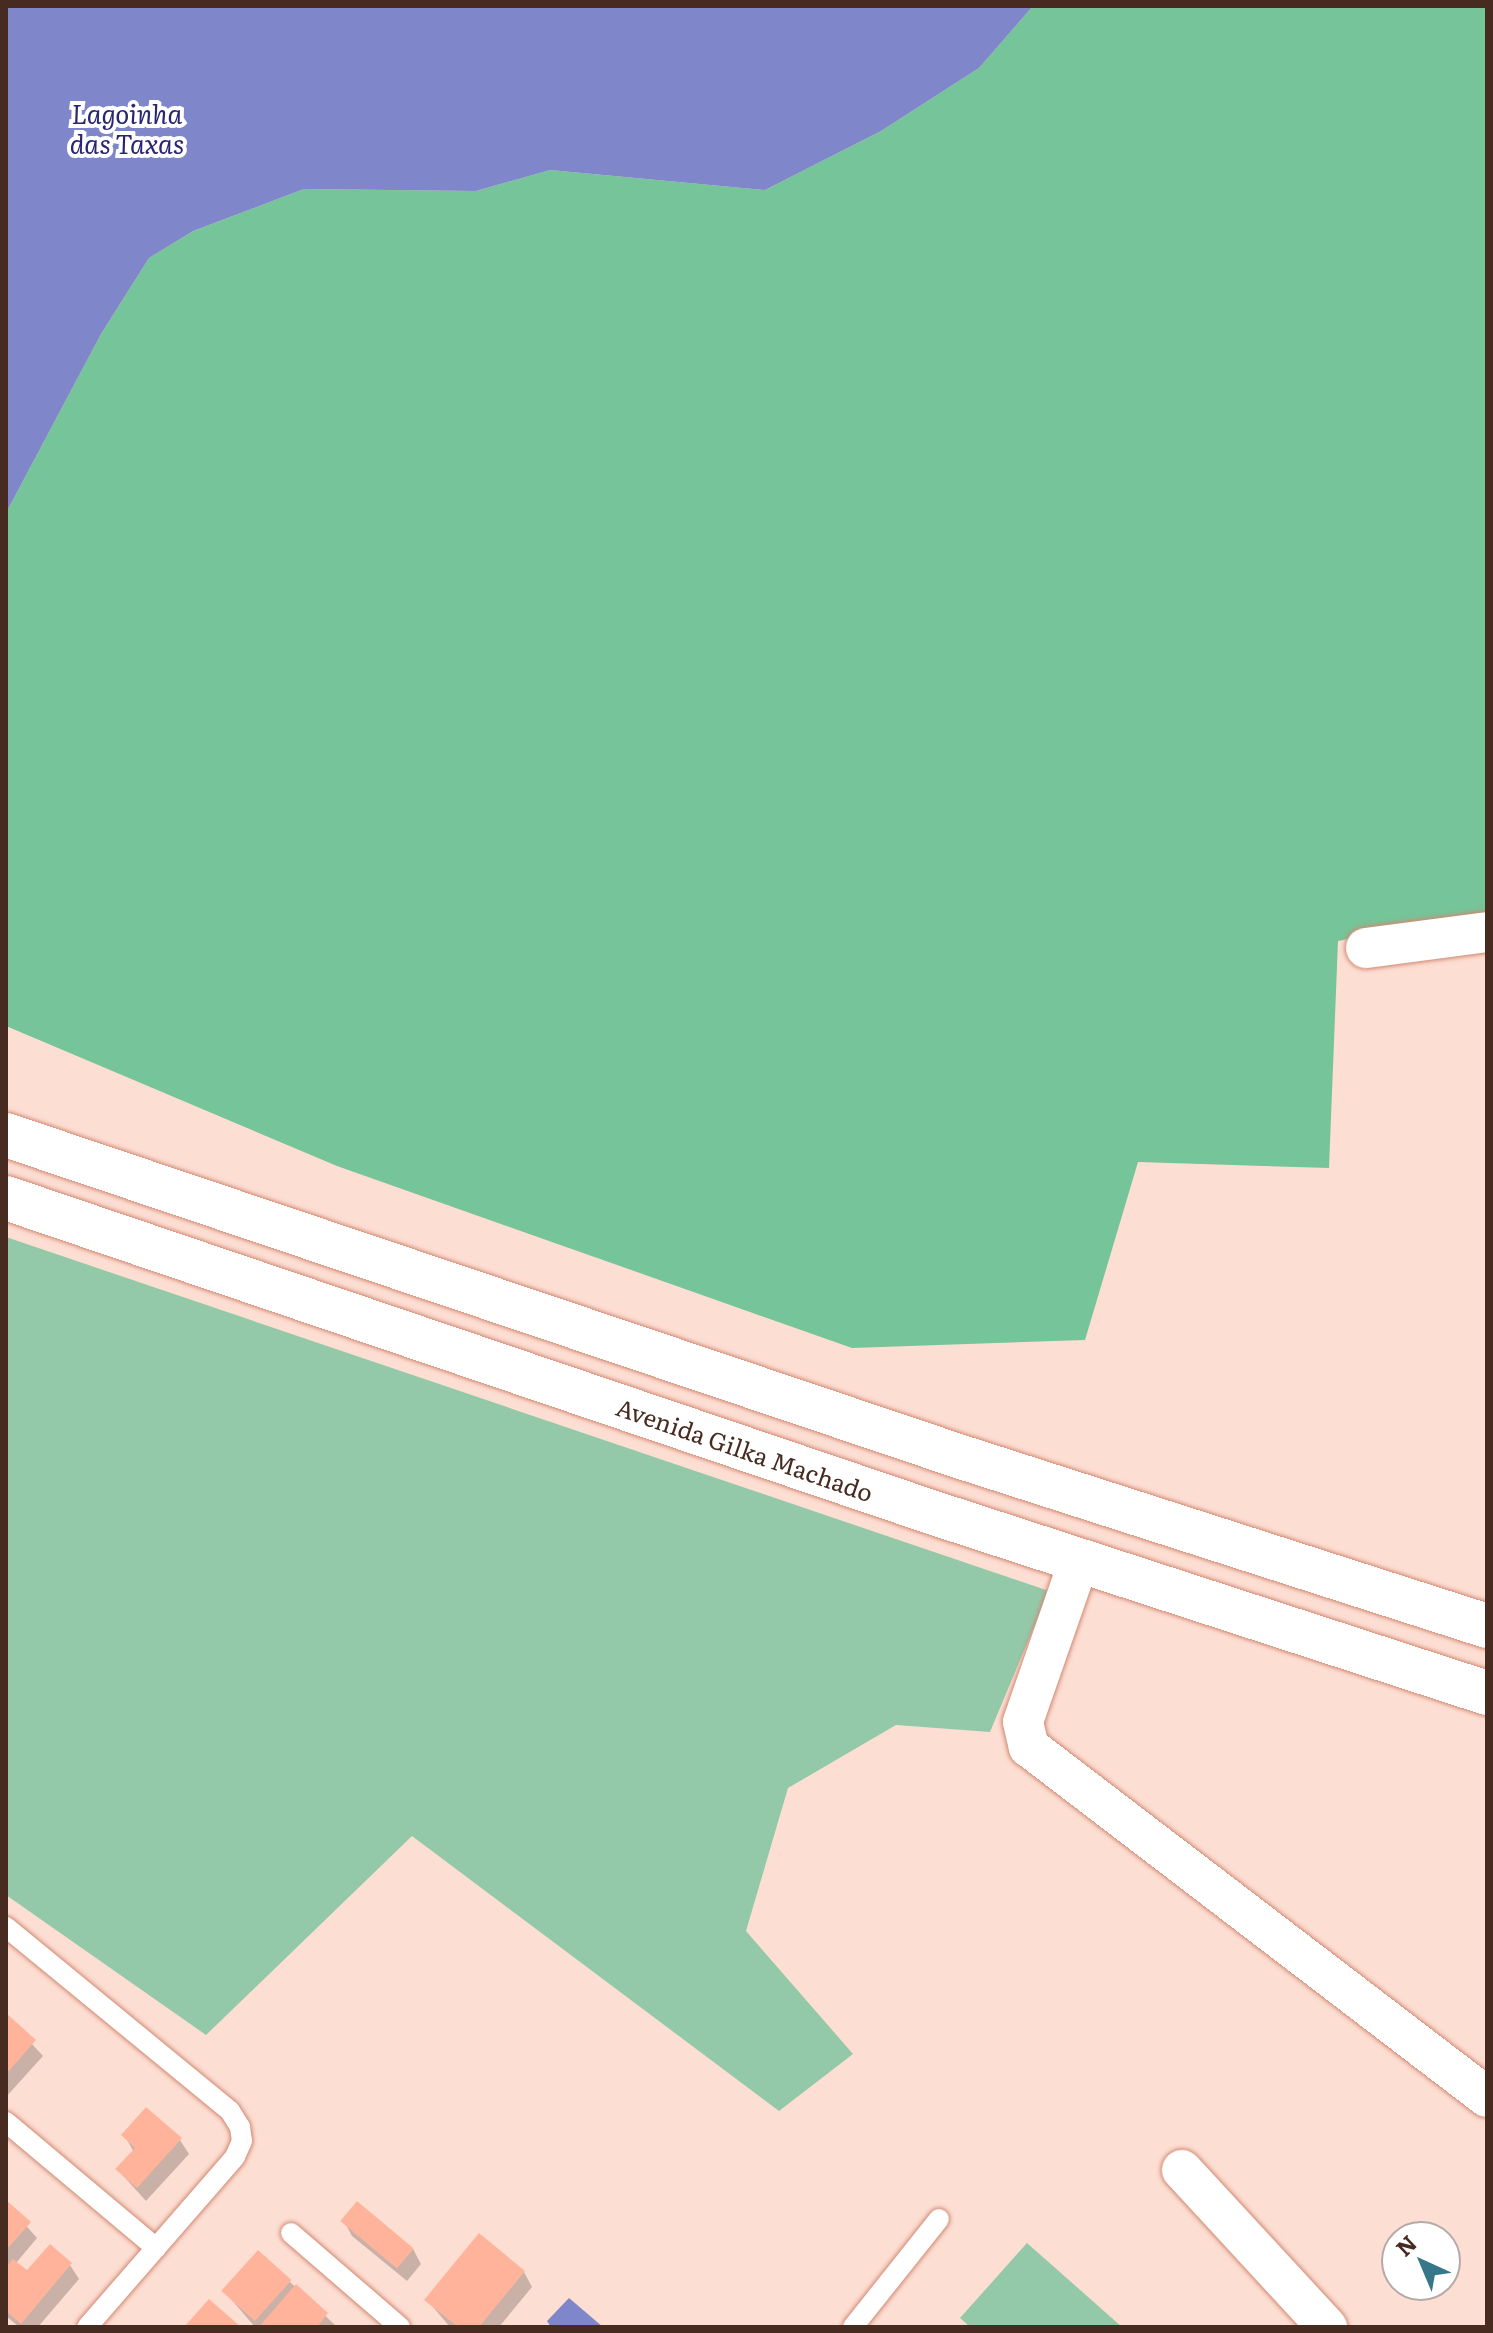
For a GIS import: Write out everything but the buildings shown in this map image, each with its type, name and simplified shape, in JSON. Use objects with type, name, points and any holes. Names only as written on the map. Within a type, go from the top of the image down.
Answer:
[{"type":"street","points":[[1366,948],[1487,932]]},
{"type":"street","points":[[6,1135],[955,1455],[1487,1626]]},
{"type":"street","name":"Avenida Gilka Machado","points":[[6,1198],[934,1513],[1487,1693]]},
{"type":"street","points":[[934,1513],[955,1455]]},
{"type":"street","points":[[1079,1561],[1023,1722],[1029,1747],[1487,2097]]},
{"type":"street","points":[[1182,2170],[1327,2327]]},
{"type":"lane","points":[[6,1927],[230,2111],[240,2127],[235,2157],[87,2327]]},
{"type":"lane","points":[[6,2122],[156,2248]]},
{"type":"lane","points":[[853,2327],[939,2219]]},
{"type":"lane","points":[[291,2233],[400,2327]]},
{"type":"green space","points":[[1033,6],[1487,6],[1487,912],[1338,941],[1329,1168],[1138,1162],[1085,1340],[852,1348],[337,1166],[6,1026],[6,513],[101,334],[149,258],[193,231],[304,189],[476,191],[550,170],[765,190],[881,131],[979,68]]},
{"type":"green space","points":[[6,1237],[1049,1591],[990,1732],[896,1725],[788,1788],[746,1931],[853,2054],[779,2111],[412,1836],[206,2035],[6,1895]]},
{"type":"green space","points":[[1027,2243],[1122,2327],[970,2327],[960,2318]]},
{"type":"water","name":"Lagoinha das Taxas","points":[[6,6],[1033,6],[979,68],[881,131],[765,190],[550,170],[476,191],[304,189],[193,231],[149,258],[101,334],[6,513]]},
{"type":"water","points":[[569,2298],[603,2327],[551,2327],[547,2321]]}]
